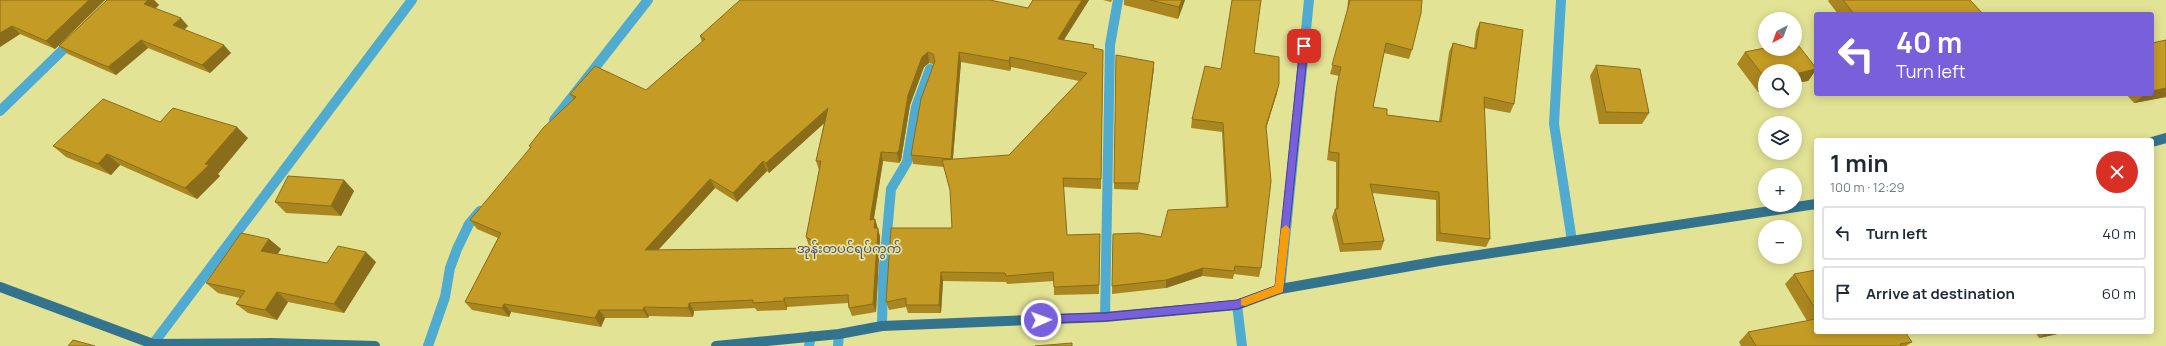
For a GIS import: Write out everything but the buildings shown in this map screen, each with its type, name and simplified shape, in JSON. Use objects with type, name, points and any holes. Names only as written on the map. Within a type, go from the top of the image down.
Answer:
[{"type":"main road","points":[[2154,141],[2166,138]]},
{"type":"main road","points":[[716,346],[810,341],[882,326],[1105,317],[1237,304],[1280,289],[1439,261],[1814,204]]},
{"type":"main road","points":[[0,287],[154,344],[375,346]]},
{"type":"street","points":[[154,344],[412,0]]},
{"type":"street","points":[[548,128],[648,0]]},
{"type":"street","points":[[1105,317],[1110,46],[1118,0]]},
{"type":"street","points":[[1280,289],[1309,0]]},
{"type":"street","points":[[1561,0],[1554,124],[1572,241]]},
{"type":"street","points":[[0,111],[80,33]]},
{"type":"street","points":[[882,326],[883,277],[891,189],[907,162],[916,107],[930,69]]},
{"type":"street","points":[[428,346],[445,297],[450,268],[457,249],[469,224],[489,200]]},
{"type":"street","points":[[1237,304],[1242,346]]},
{"type":"street","points":[[838,346],[839,334]]},
{"type":"slow traffic","points":[[1245,302],[1280,289],[1286,229]]},
{"type":"district","name":"အုန်းတပင်ရပ်ကွက်","points":[[849,248]]},
{"type":"route","points":[[1041,320],[1105,317],[1237,304],[1280,289],[1304,46]]}]
